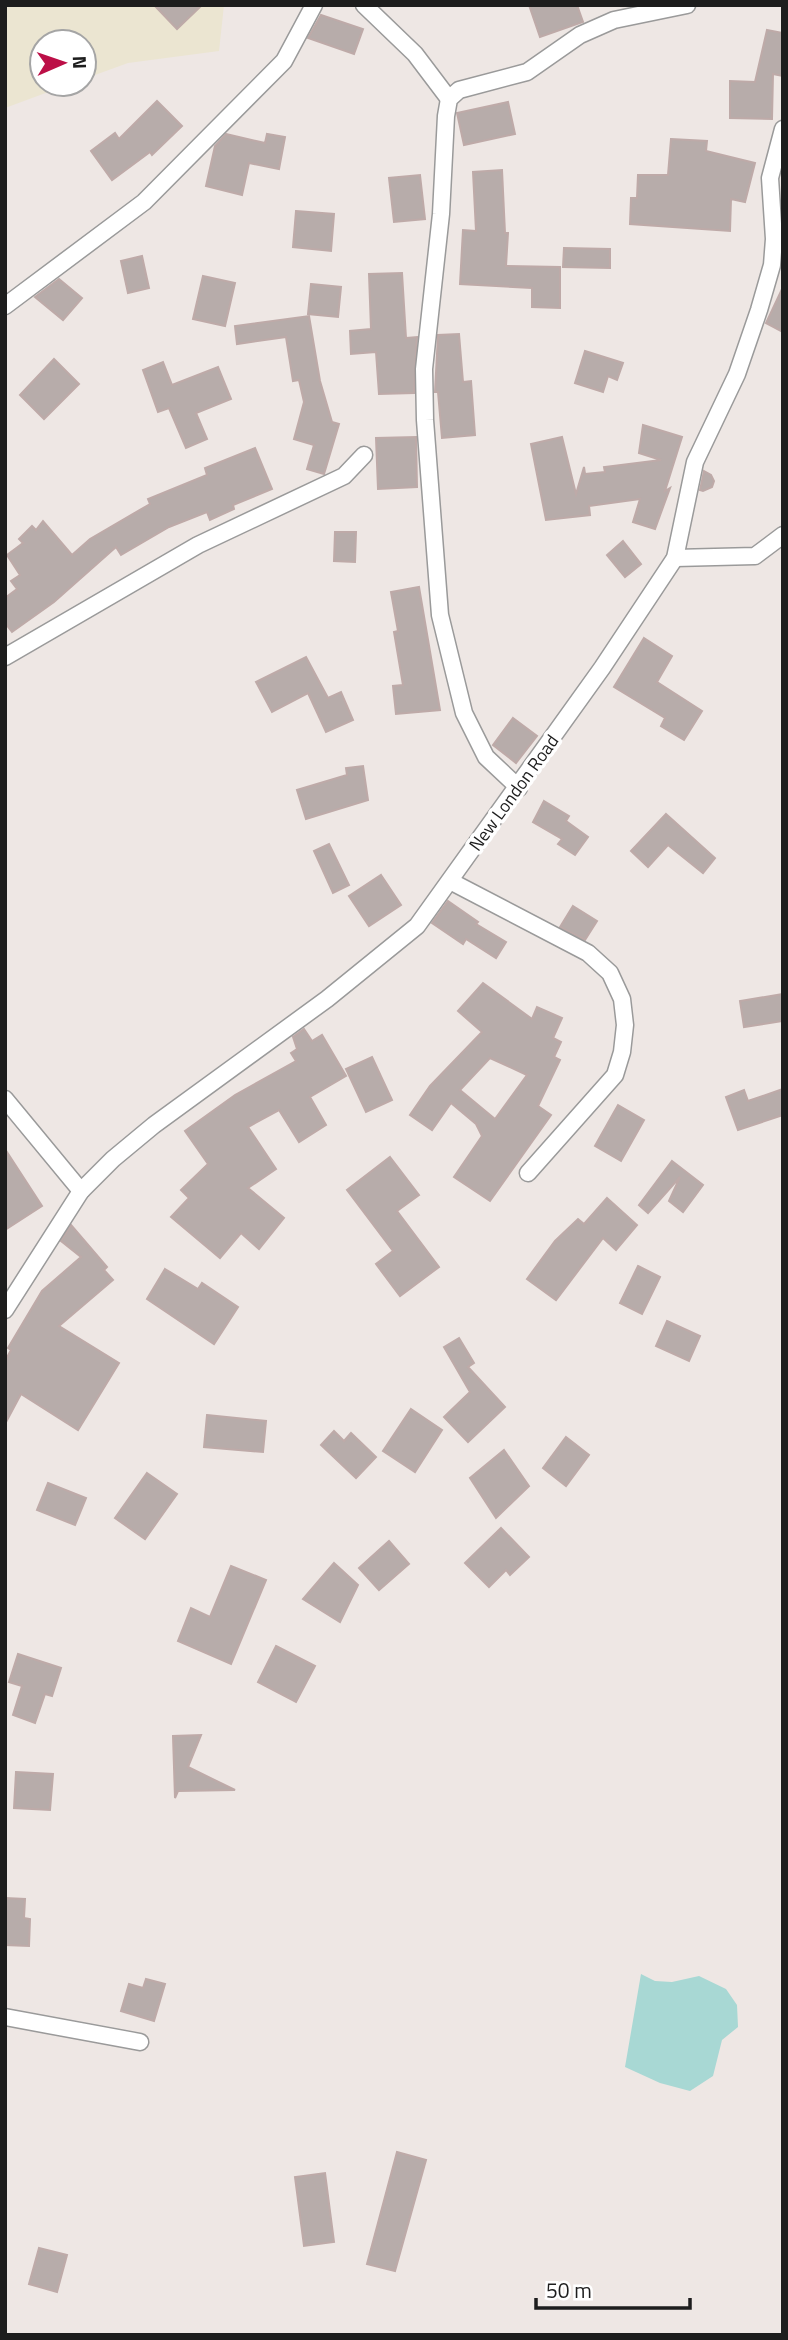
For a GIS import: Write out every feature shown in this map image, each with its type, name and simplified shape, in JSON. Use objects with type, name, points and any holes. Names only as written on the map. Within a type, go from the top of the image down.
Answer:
[{"type":"street","points":[[5,306],[144,202],[284,61],[314,5]]},
{"type":"street","points":[[364,5],[415,54],[449,99]]},
{"type":"street","points":[[519,788],[486,757],[464,713],[440,615],[425,420],[424,369],[441,214],[443,136],[449,99],[459,90],[470,86],[527,72],[580,34],[614,20],[687,5]]},
{"type":"street","name":"New London Road","points":[[5,1310],[81,1191],[154,1125],[327,999],[417,926],[519,788],[675,558],[695,463],[737,374],[772,265],[774,239],[770,178],[783,128]]},
{"type":"street","points":[[5,657],[198,545],[344,476],[364,455]]},
{"type":"street","points":[[675,558],[755,556],[783,535]]},
{"type":"street","points":[[450,881],[588,953],[610,973],[622,999],[625,1025],[622,1052],[615,1075],[528,1173]]},
{"type":"street","points":[[5,1099],[81,1191]]},
{"type":"street","points":[[5,2017],[140,2042]]},
{"type":"shaded area","points":[[5,5],[224,5],[219,51],[128,63],[98,74],[98,28],[28,28],[28,98],[32,98],[5,108]]},
{"type":"water","points":[[641,1974],[655,1981],[672,1982],[699,1976],[726,1989],[737,2005],[738,2027],[722,2040],[713,2076],[690,2091],[660,2083],[625,2067]]},
{"type":"building","points":[[154,5],[202,5],[177,29]]},
{"type":"building","points":[[529,5],[577,5],[583,22],[540,37]]},
{"type":"building","points":[[321,15],[363,29],[354,54],[308,38]]},
{"type":"building","points":[[767,30],[783,33],[783,76],[773,74],[772,119],[730,118],[730,81],[755,82]]},
{"type":"building","points":[[157,101],[182,126],[152,155],[150,152],[112,180],[91,151],[115,133],[119,139]]},
{"type":"building","points":[[508,102],[515,134],[464,145],[457,113]]},
{"type":"building","points":[[226,134],[265,143],[267,134],[285,137],[279,169],[249,163],[242,195],[206,186],[215,146]]},
{"type":"building","points":[[671,139],[707,141],[706,151],[755,163],[745,202],[731,199],[730,231],[630,224],[631,198],[637,198],[638,175],[668,175]]},
{"type":"building","points":[[502,170],[505,233],[508,233],[506,266],[560,267],[560,308],[532,307],[532,288],[460,284],[463,230],[476,231],[473,172]]},
{"type":"building","points":[[420,175],[425,219],[394,222],[389,178]]},
{"type":"building","points":[[296,211],[334,214],[331,251],[293,247]]},
{"type":"building","points":[[564,248],[610,249],[610,268],[563,267]]},
{"type":"building","points":[[142,256],[149,288],[128,293],[121,261]]},
{"type":"building","points":[[402,273],[406,338],[417,337],[414,393],[379,394],[376,352],[351,354],[350,331],[371,329],[369,274]]},
{"type":"building","points":[[203,276],[235,283],[225,326],[193,319]]},
{"type":"building","points":[[59,279],[82,298],[63,320],[35,297]]},
{"type":"building","points":[[311,284],[341,287],[338,317],[308,314]]},
{"type":"building","points":[[783,287],[783,332],[766,323]]},
{"type":"building","points":[[309,316],[320,381],[332,422],[339,424],[324,474],[307,469],[314,445],[294,439],[304,402],[299,380],[293,381],[286,337],[237,344],[235,326]]},
{"type":"building","points":[[459,334],[463,382],[471,381],[475,435],[442,438],[438,392],[435,392],[438,335]]},
{"type":"building","points":[[585,351],[623,363],[617,380],[608,376],[603,392],[575,383]]},
{"type":"building","points":[[54,359],[79,384],[44,419],[20,395]]},
{"type":"building","points":[[163,362],[172,385],[218,367],[231,399],[196,413],[207,439],[186,448],[169,408],[158,412],[143,370]]},
{"type":"building","points":[[643,425],[682,437],[665,491],[670,488],[655,529],[633,522],[640,499],[589,506],[590,515],[546,520],[531,444],[562,437],[576,494],[584,467],[585,474],[605,472],[604,467],[661,460],[639,453]]},
{"type":"building","points":[[416,437],[417,487],[378,489],[376,438]]},
{"type":"building","points":[[255,448],[272,489],[233,505],[234,509],[210,520],[207,512],[169,527],[121,555],[116,547],[54,602],[12,632],[5,623],[5,598],[17,589],[11,581],[20,575],[7,555],[23,543],[19,539],[32,526],[36,530],[43,521],[72,555],[90,539],[150,504],[148,499],[207,475],[205,468]]},
{"type":"building","points":[[704,471],[711,475],[714,481],[712,487],[703,491],[700,490]]},
{"type":"building","points":[[335,532],[356,532],[355,562],[334,561]]},
{"type":"building","points":[[623,541],[641,564],[625,577],[607,555]]},
{"type":"building","points":[[419,587],[440,710],[396,714],[393,686],[403,685],[394,632],[398,631],[391,592]]},
{"type":"building","points":[[644,638],[672,656],[657,682],[702,711],[684,740],[661,726],[665,718],[614,687]]},
{"type":"building","points":[[306,657],[328,698],[341,692],[353,720],[326,732],[308,693],[272,712],[256,682]]},
{"type":"building","points":[[513,718],[537,736],[516,763],[493,745]]},
{"type":"building","points":[[363,766],[368,800],[306,819],[297,790],[347,775],[346,768]]},
{"type":"building","points":[[544,801],[569,816],[566,821],[588,837],[575,855],[558,844],[562,839],[533,822]]},
{"type":"building","points":[[666,814],[715,858],[703,873],[668,845],[648,867],[631,851]]},
{"type":"building","points":[[329,844],[349,885],[333,893],[314,851]]},
{"type":"building","points":[[381,875],[401,905],[369,926],[349,896]]},
{"type":"building","points":[[448,901],[478,922],[476,924],[506,942],[496,958],[466,939],[463,944],[432,923]]},
{"type":"building","points":[[573,906],[597,921],[585,940],[560,927]]},
{"type":"building","points":[[483,983],[532,1019],[537,1007],[562,1018],[553,1038],[561,1042],[554,1057],[560,1060],[538,1106],[551,1115],[490,1201],[454,1177],[482,1136],[476,1124],[451,1103],[432,1130],[410,1115],[430,1086],[482,1032],[458,1011]],"holes":[[[490,1058],[527,1075],[495,1119],[460,1090]]]},
{"type":"building","points":[[783,994],[783,1021],[744,1027],[740,1001]]},
{"type":"building","points":[[304,1029],[312,1041],[322,1035],[346,1076],[310,1097],[326,1125],[299,1142],[279,1110],[248,1127],[276,1169],[248,1188],[284,1218],[259,1249],[241,1233],[220,1258],[171,1217],[189,1198],[181,1190],[208,1164],[185,1131],[235,1095],[296,1061],[291,1053],[297,1049],[293,1037]]},
{"type":"building","points":[[372,1057],[392,1100],[366,1112],[346,1069]]},
{"type":"building","points":[[783,1089],[783,1115],[738,1130],[726,1097],[744,1090],[748,1101]]},
{"type":"building","points":[[618,1105],[644,1120],[621,1161],[595,1146]]},
{"type":"building","points":[[5,1149],[42,1206],[5,1230]]},
{"type":"building","points":[[390,1157],[419,1195],[397,1211],[439,1267],[400,1296],[376,1264],[393,1251],[347,1190]]},
{"type":"building","points":[[672,1161],[703,1185],[683,1212],[669,1201],[680,1177],[648,1213],[639,1205]]},
{"type":"building","points":[[607,1198],[637,1225],[616,1250],[603,1238],[556,1300],[527,1279],[555,1241],[578,1219],[584,1224]]},
{"type":"building","points":[[71,1225],[107,1267],[104,1270],[113,1280],[59,1326],[119,1363],[78,1430],[21,1394],[5,1424],[5,1361],[11,1350],[8,1348],[42,1291],[81,1257],[61,1241]]},
{"type":"building","points":[[638,1266],[660,1277],[642,1314],[620,1303]]},
{"type":"building","points":[[165,1269],[198,1289],[202,1283],[238,1307],[214,1344],[147,1299]]},
{"type":"building","points":[[667,1321],[700,1336],[689,1361],[656,1346]]},
{"type":"building","points":[[459,1338],[474,1363],[468,1367],[505,1407],[468,1442],[444,1417],[470,1392],[444,1347]]},
{"type":"building","points":[[411,1409],[442,1430],[415,1472],[383,1451]]},
{"type":"building","points":[[207,1415],[266,1421],[263,1452],[204,1447]]},
{"type":"building","points":[[334,1431],[344,1441],[351,1433],[376,1457],[356,1478],[321,1445]]},
{"type":"building","points":[[566,1437],[589,1455],[566,1486],[543,1468]]},
{"type":"building","points":[[504,1450],[529,1486],[496,1518],[470,1478]]},
{"type":"building","points":[[147,1473],[177,1494],[145,1539],[115,1518]]},
{"type":"building","points":[[48,1483],[86,1498],[75,1525],[37,1510]]},
{"type":"building","points":[[501,1528],[529,1557],[510,1575],[506,1570],[489,1587],[465,1563]]},
{"type":"building","points":[[389,1541],[409,1564],[379,1590],[359,1568]]},
{"type":"building","points":[[334,1563],[358,1585],[340,1622],[303,1599]]},
{"type":"building","points":[[231,1566],[266,1580],[231,1664],[178,1641],[191,1608],[210,1617]]},
{"type":"building","points":[[276,1646],[315,1666],[296,1702],[258,1682]]},
{"type":"building","points":[[18,1654],[61,1668],[52,1696],[45,1694],[35,1723],[13,1715],[22,1686],[9,1682]]},
{"type":"building","points":[[201,1735],[188,1767],[235,1790],[178,1791],[175,1798],[173,1736]]},
{"type":"building","points":[[16,1772],[53,1774],[50,1810],[14,1808]]},
{"type":"building","points":[[5,1898],[25,1899],[24,1918],[30,1919],[29,1946],[5,1945]]},
{"type":"building","points":[[146,1979],[165,1984],[154,2021],[121,2011],[129,1984],[143,1988]]},
{"type":"building","points":[[397,2152],[426,2160],[395,2271],[367,2264]]},
{"type":"building","points":[[325,2173],[334,2242],[304,2246],[295,2177]]},
{"type":"building","points":[[39,2248],[67,2255],[57,2292],[29,2284]]}]
